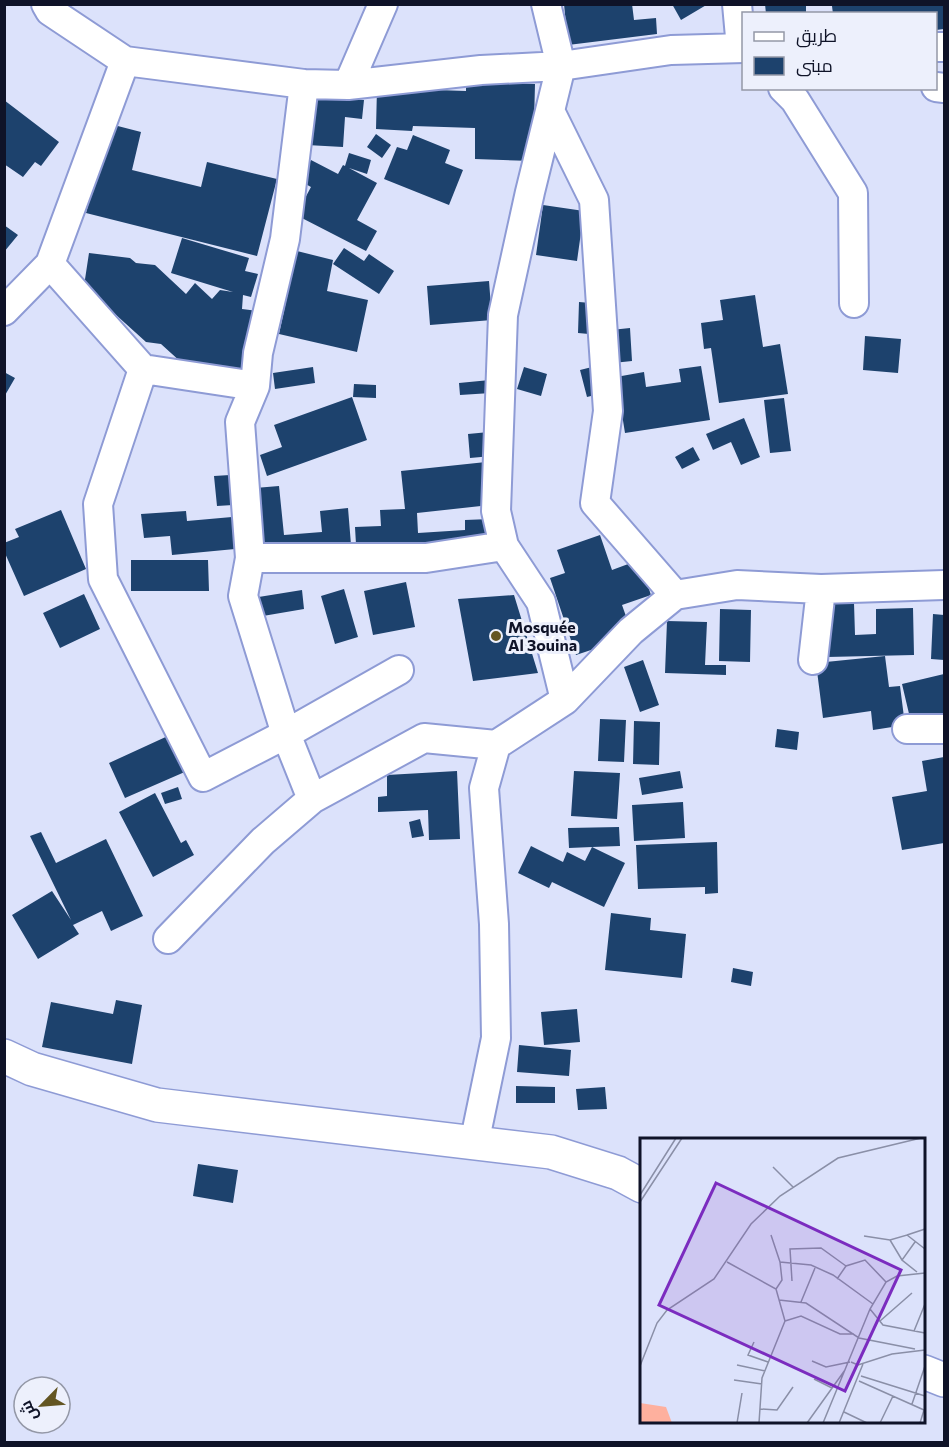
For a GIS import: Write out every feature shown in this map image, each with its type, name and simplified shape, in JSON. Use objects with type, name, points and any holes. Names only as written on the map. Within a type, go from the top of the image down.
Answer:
[{"type":"main road","points":[[4,1056],[32,1069],[157,1105],[551,1152],[618,1173],[640,1185]]},
{"type":"main road","points":[[925,1372],[945,1380]]},
{"type":"street","points":[[46,4],[50,11],[125,61],[304,84],[348,85],[481,70],[561,66],[671,50],[742,49]]},
{"type":"street","points":[[348,85],[383,4]]},
{"type":"street","points":[[546,4],[561,66],[503,315],[496,511],[504,546],[541,602],[565,700]]},
{"type":"street","points":[[737,4],[742,42]]},
{"type":"street","points":[[4,311],[50,264],[125,61]]},
{"type":"street","points":[[304,84],[285,239],[258,353],[255,386],[240,422],[250,558],[243,596],[286,734],[312,799]]},
{"type":"street","points":[[785,90],[795,100],[853,193],[854,303]]},
{"type":"street","points":[[550,111],[594,200],[608,411],[595,503],[675,595]]},
{"type":"street","points":[[50,264],[143,369],[255,386]]},
{"type":"street","points":[[143,369],[98,504],[103,579],[203,777],[286,734],[399,670]]},
{"type":"street","points":[[250,558],[426,558],[504,546]]},
{"type":"street","points":[[168,939],[263,842],[312,799],[424,738],[496,745],[565,700],[631,631],[675,595],[737,585],[821,589],[945,585]]},
{"type":"street","points":[[813,660],[821,589]]},
{"type":"street","points":[[907,729],[945,729]]},
{"type":"street","points":[[474,1144],[496,1038],[494,924],[484,788],[496,745]]},
{"type":"building","points":[[564,4],[632,4],[634,20],[656,18],[657,34],[568,45]]},
{"type":"building","points":[[672,4],[708,4],[681,20]]},
{"type":"building","points":[[765,4],[806,4],[806,12],[766,12]]},
{"type":"building","points":[[944,4],[944,29],[937,30],[937,12],[833,12],[832,6]]},
{"type":"building","points":[[466,82],[535,84],[533,161],[475,159],[475,128],[413,126],[412,131],[376,129],[377,88],[466,91]]},
{"type":"building","points":[[310,96],[364,100],[362,119],[345,117],[343,147],[307,145]]},
{"type":"building","points":[[4,100],[59,142],[41,166],[35,162],[23,177],[4,164]]},
{"type":"building","points":[[110,124],[141,132],[132,170],[201,187],[207,162],[277,179],[257,256],[86,213]]},
{"type":"building","points":[[376,134],[391,145],[382,158],[367,147]]},
{"type":"building","points":[[413,135],[450,150],[445,163],[463,170],[449,205],[384,179],[397,147],[407,150]]},
{"type":"building","points":[[349,153],[371,160],[367,174],[349,168],[377,183],[357,220],[377,231],[366,251],[296,215],[311,187],[300,181],[311,160],[338,174],[343,165],[345,166]]},
{"type":"building","points":[[543,205],[584,211],[577,261],[536,255]]},
{"type":"building","points":[[4,225],[18,235],[4,252]]},
{"type":"building","points":[[182,238],[249,258],[245,271],[258,274],[251,297],[243,295],[242,309],[265,312],[246,372],[182,363],[161,344],[146,342],[84,286],[89,253],[130,258],[136,263],[155,265],[186,294],[195,283],[212,299],[220,290],[233,292],[171,273]]},
{"type":"building","points":[[344,248],[364,261],[369,254],[394,271],[379,294],[333,264]]},
{"type":"building","points":[[297,251],[333,260],[327,291],[368,300],[357,352],[279,334]]},
{"type":"building","points":[[489,281],[492,320],[430,325],[427,286]]},
{"type":"building","points":[[755,295],[763,347],[780,344],[788,394],[719,403],[711,348],[704,349],[701,323],[723,320],[720,300]]},
{"type":"building","points":[[579,302],[591,303],[589,334],[578,333]]},
{"type":"building","points":[[630,328],[632,361],[613,363],[611,330]]},
{"type":"building","points":[[865,336],[901,339],[898,373],[863,370]]},
{"type":"building","points":[[701,366],[710,420],[625,433],[616,377],[644,372],[646,387],[681,382],[679,369]]},
{"type":"building","points":[[313,367],[315,383],[275,389],[273,373]]},
{"type":"building","points":[[524,367],[547,374],[541,396],[517,389]]},
{"type":"building","points":[[592,367],[599,394],[587,397],[580,370]]},
{"type":"building","points":[[4,372],[15,378],[4,397]]},
{"type":"building","points":[[490,380],[491,393],[460,395],[459,383]]},
{"type":"building","points":[[354,384],[376,385],[376,398],[353,397]]},
{"type":"building","points":[[352,397],[367,440],[267,476],[260,455],[282,447],[274,425]]},
{"type":"building","points":[[784,398],[791,451],[770,453],[764,400]]},
{"type":"building","points":[[744,418],[760,457],[741,465],[731,442],[713,450],[706,434]]},
{"type":"building","points":[[489,432],[492,456],[470,458],[468,434]]},
{"type":"building","points":[[693,447],[700,460],[682,469],[675,457]]},
{"type":"building","points":[[486,462],[490,505],[417,513],[418,533],[465,530],[465,520],[490,519],[492,556],[357,562],[355,527],[381,526],[380,510],[405,509],[401,471]]},
{"type":"building","points":[[230,475],[233,505],[217,506],[214,476]]},
{"type":"building","points":[[279,486],[284,535],[322,532],[320,511],[348,508],[352,557],[262,565],[255,488]]},
{"type":"building","points":[[61,510],[86,569],[24,596],[4,551],[4,543],[19,537],[15,529]]},
{"type":"building","points":[[186,511],[187,521],[232,517],[235,549],[172,555],[170,536],[144,538],[141,514]]},
{"type":"building","points":[[600,535],[612,570],[639,560],[651,595],[622,605],[633,636],[576,655],[550,578],[565,573],[557,550]]},
{"type":"building","points":[[131,560],[208,560],[209,591],[131,591]]},
{"type":"building","points":[[406,582],[415,627],[373,635],[364,591]]},
{"type":"building","points":[[344,589],[358,637],[335,644],[321,596]]},
{"type":"building","points":[[302,590],[304,609],[257,617],[253,598]]},
{"type":"building","points":[[84,594],[100,629],[60,648],[43,613]]},
{"type":"building","name":"Mosquée Al 3ouina","points":[[514,595],[538,673],[473,681],[458,599]]},
{"type":"building","points":[[854,603],[855,635],[876,634],[876,609],[913,608],[914,655],[827,657],[826,604]]},
{"type":"building","points":[[720,609],[751,610],[750,662],[719,661]]},
{"type":"building","points":[[933,614],[944,615],[944,660],[931,659]]},
{"type":"building","points":[[667,621],[707,622],[705,665],[726,665],[726,675],[665,673]]},
{"type":"building","points":[[885,656],[889,687],[900,686],[905,725],[873,730],[871,711],[823,718],[816,663]]},
{"type":"building","points":[[643,660],[659,705],[640,712],[624,667]]},
{"type":"building","points":[[944,674],[944,727],[914,735],[902,684]]},
{"type":"building","points":[[600,719],[626,720],[624,762],[598,761]]},
{"type":"building","points":[[634,721],[660,722],[659,765],[633,764]]},
{"type":"building","points":[[777,729],[799,732],[797,750],[775,747]]},
{"type":"building","points":[[170,735],[187,771],[125,798],[109,763]]},
{"type":"building","points":[[944,757],[944,843],[902,850],[892,797],[927,791],[922,761]]},
{"type":"building","points":[[457,771],[460,839],[429,840],[428,810],[378,812],[378,797],[387,796],[387,775]]},
{"type":"building","points":[[574,771],[620,773],[617,819],[571,816]]},
{"type":"building","points":[[680,771],[683,788],[642,795],[639,778]]},
{"type":"building","points":[[178,787],[182,799],[165,804],[161,793]]},
{"type":"building","points":[[155,793],[181,843],[186,840],[194,855],[153,877],[119,812]]},
{"type":"building","points":[[683,802],[685,838],[634,841],[632,805]]},
{"type":"building","points":[[420,819],[424,836],[412,838],[409,822]]},
{"type":"building","points":[[619,827],[620,846],[569,848],[568,828]]},
{"type":"building","points":[[41,832],[56,863],[106,839],[143,916],[111,931],[102,911],[73,925],[79,934],[38,959],[12,915],[52,891],[71,920],[30,836]]},
{"type":"building","points":[[717,842],[718,893],[705,894],[705,887],[638,889],[636,845]]},
{"type":"building","points":[[531,846],[563,862],[567,852],[585,861],[592,847],[625,863],[604,907],[552,882],[549,888],[518,873]]},
{"type":"building","points":[[611,913],[651,918],[650,930],[686,934],[682,978],[605,970]]},
{"type":"building","points":[[733,968],[753,972],[751,986],[731,982]]},
{"type":"building","points":[[116,1000],[142,1005],[132,1064],[42,1047],[51,1002],[113,1014]]},
{"type":"building","points":[[577,1009],[580,1042],[544,1045],[541,1012]]},
{"type":"building","points":[[519,1045],[571,1050],[569,1076],[517,1072]]},
{"type":"building","points":[[516,1086],[555,1087],[555,1103],[516,1103]]},
{"type":"building","points":[[605,1087],[607,1109],[578,1110],[576,1089]]},
{"type":"building","points":[[198,1164],[238,1170],[233,1203],[193,1196]]},
{"type":"place","name":"Mosquée Al 3ouina","points":[[496,636]]}]
